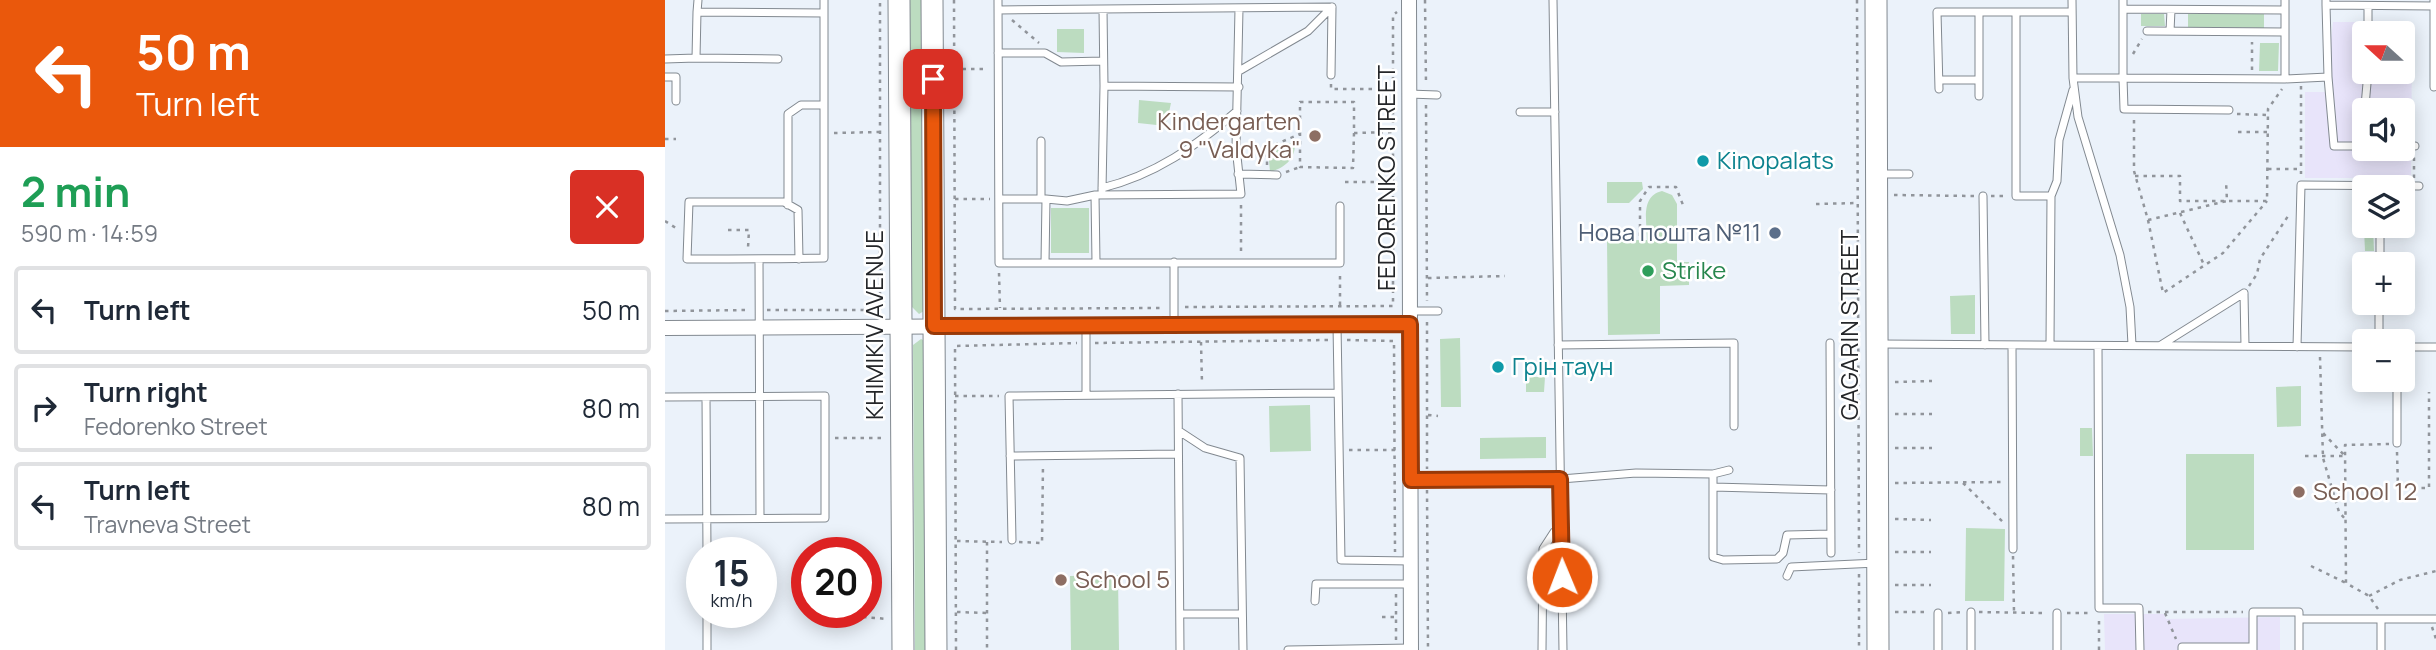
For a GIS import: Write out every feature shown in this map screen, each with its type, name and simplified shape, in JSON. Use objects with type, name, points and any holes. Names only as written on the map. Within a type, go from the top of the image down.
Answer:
[{"type":"main road","name":"KHIMIKIV AVENUE","points":[[899,0],[903,650]]},
{"type":"main road","points":[[932,0],[936,650]]},
{"type":"main road","name":"GAGARIN STREET","points":[[1876,0],[1878,650]]},
{"type":"street","name":"FEDORENKO STREET","points":[[1404,5],[1409,94],[1411,649]]},
{"type":"street","points":[[665,328],[1337,324],[1410,317]]},
{"type":"lane","points":[[696,58],[698,0]]},
{"type":"lane","points":[[799,259],[798,210],[788,205],[689,202],[687,259],[799,259],[824,258],[824,0]]},
{"type":"lane","points":[[998,0],[999,263],[1340,262],[1340,206]]},
{"type":"lane","points":[[1553,0],[1563,650]]},
{"type":"lane","points":[[2072,0],[2074,82],[2082,134],[2120,255],[2130,307],[2133,345]]},
{"type":"lane","points":[[2285,0],[2285,79]]},
{"type":"lane","points":[[2352,146],[2335,146],[2326,3],[2368,6],[2434,3],[2434,87]]},
{"type":"lane","points":[[998,10],[1103,9],[1167,4],[1239,9],[1332,7]]},
{"type":"lane","points":[[2229,110],[2124,109],[2123,4],[2171,10],[2285,10]]},
{"type":"lane","points":[[2368,6],[2368,21]]},
{"type":"lane","points":[[1239,71],[1308,31],[1332,7]]},
{"type":"lane","points":[[1331,75],[1332,7]]},
{"type":"lane","points":[[1096,262],[1104,86],[1103,9]]},
{"type":"lane","points":[[1100,193],[1241,194],[1237,111],[1239,9]]},
{"type":"lane","points":[[2170,31],[2171,10]]},
{"type":"lane","points":[[697,12],[824,13]]},
{"type":"lane","points":[[1979,80],[1939,85],[1937,12],[2072,12]]},
{"type":"lane","points":[[1979,12],[1979,96]]},
{"type":"lane","points":[[2016,12],[2016,196],[2052,196]]},
{"type":"lane","points":[[2147,31],[2285,32]]},
{"type":"lane","points":[[999,54],[1045,53],[1061,62],[1103,61]]},
{"type":"lane","points":[[665,58],[778,59]]},
{"type":"lane","points":[[2074,82],[2123,75],[2252,79],[2329,77]]},
{"type":"lane","points":[[665,77],[676,77],[675,101]]},
{"type":"lane","points":[[2050,345],[2052,196],[2057,181],[2059,140],[2074,82]]},
{"type":"lane","points":[[1104,86],[1239,87]]},
{"type":"lane","points":[[1409,94],[1437,95]]},
{"type":"lane","points":[[788,205],[789,114],[801,105],[824,105]]},
{"type":"lane","points":[[999,199],[1067,201],[1100,193],[1185,153],[1237,111]]},
{"type":"lane","points":[[1093,112],[1103,112]]},
{"type":"lane","points":[[1520,112],[1555,112]]},
{"type":"lane","points":[[1041,141],[1045,263]]},
{"type":"lane","points":[[1238,174],[1277,175]]},
{"type":"lane","points":[[1876,174],[1909,174]]},
{"type":"lane","points":[[2297,347],[2301,185],[2352,186]]},
{"type":"lane","points":[[1983,196],[1985,345]]},
{"type":"lane","points":[[759,259],[759,518]]},
{"type":"lane","points":[[1174,262],[1174,325]]},
{"type":"lane","points":[[2160,345],[2244,293]]},
{"type":"lane","points":[[2244,293],[2245,346]]},
{"type":"lane","points":[[1410,317],[1427,311],[1438,311]]},
{"type":"lane","points":[[1337,324],[1341,559],[1411,561]]},
{"type":"lane","points":[[1086,326],[1086,395]]},
{"type":"lane","points":[[1558,345],[1734,343],[1734,426]]},
{"type":"lane","points":[[1830,343],[1831,553]]},
{"type":"lane","points":[[1876,344],[2352,347]]},
{"type":"lane","points":[[2012,345],[2013,549]]},
{"type":"lane","points":[[2098,346],[2099,610],[2140,608],[2140,650]]},
{"type":"lane","points":[[2415,347],[2436,346]]},
{"type":"lane","points":[[2397,392],[2397,443]]},
{"type":"lane","points":[[1012,540],[1009,396],[1338,393]]},
{"type":"lane","points":[[1178,394],[1180,650]]},
{"type":"lane","points":[[665,397],[825,396],[826,438],[825,518],[665,519]]},
{"type":"lane","points":[[706,397],[707,537]]},
{"type":"lane","points":[[1179,431],[1205,448],[1240,458],[1243,650]]},
{"type":"lane","points":[[1010,456],[1178,454]]},
{"type":"lane","points":[[1411,480],[1560,479],[1636,473],[1713,474],[1729,470]]},
{"type":"lane","points":[[1713,474],[1713,557],[1723,560],[1777,559],[1783,553],[1787,535],[1831,534]]},
{"type":"lane","points":[[1713,487],[1831,490]]},
{"type":"lane","points":[[1542,650],[1542,549],[1554,532],[1561,529]]},
{"type":"lane","points":[[1787,576],[1791,567],[1877,559]]},
{"type":"lane","points":[[1315,601],[1315,584],[1411,584]]},
{"type":"lane","points":[[1971,612],[1971,650]]},
{"type":"lane","points":[[2182,649],[2253,649],[2253,612],[2299,612],[2299,650]]},
{"type":"lane","points":[[1937,613],[1938,650]]},
{"type":"lane","points":[[2057,613],[2057,650]]},
{"type":"lane","points":[[1180,614],[1242,614]]},
{"type":"lane","points":[[2299,619],[2436,619]]},
{"type":"lane","points":[[2381,619],[2381,650]]},
{"type":"lane","points":[[707,628],[708,650]]},
{"type":"lane","points":[[1288,650],[1411,649]]},
{"type":"path","points":[[665,311],[880,310],[880,0]]},
{"type":"path","points":[[954,0],[955,309],[1393,306],[1393,15],[1404,5]]},
{"type":"path","points":[[1425,0],[1428,650]]},
{"type":"path","points":[[1857,0],[1858,203],[1877,559],[1859,650]]},
{"type":"path","points":[[998,10],[1026,28],[1044,47],[1045,53]]},
{"type":"path","points":[[2123,75],[2147,31]]},
{"type":"path","points":[[2252,32],[2252,79]]},
{"type":"path","points":[[954,69],[999,69]]},
{"type":"path","points":[[1331,75],[1331,89],[1393,89]]},
{"type":"path","points":[[2134,110],[2135,176],[2148,220],[2163,293],[2205,267],[2234,242],[2267,201],[2268,115],[2285,79]]},
{"type":"path","points":[[2244,293],[2257,274],[2265,251],[2289,214],[2301,185],[2301,79]]},
{"type":"path","points":[[1277,175],[1300,167],[1353,168],[1354,102],[1300,102],[1300,167]]},
{"type":"path","points":[[2229,110],[2229,114],[2268,115]]},
{"type":"path","points":[[824,133],[880,132]]},
{"type":"path","points":[[1354,133],[1393,132]]},
{"type":"path","points":[[2238,132],[2268,132]]},
{"type":"path","points":[[1267,175],[1267,148],[1300,134]]},
{"type":"path","points":[[665,139],[676,139]]},
{"type":"path","points":[[2415,161],[2416,186]]},
{"type":"path","points":[[2268,169],[2301,169]]},
{"type":"path","points":[[2135,176],[2180,176],[2180,201],[2267,201]]},
{"type":"path","points":[[2226,181],[2227,201]]},
{"type":"path","points":[[1345,182],[1381,182]]},
{"type":"path","points":[[1640,236],[1640,201],[1649,187],[1676,187],[1683,205]]},
{"type":"path","points":[[1241,194],[1241,262]]},
{"type":"path","points":[[1894,195],[2016,196]]},
{"type":"path","points":[[955,199],[999,199]]},
{"type":"path","points":[[2148,220],[2227,201]]},
{"type":"path","points":[[1816,204],[1858,203]]},
{"type":"path","points":[[2180,213],[2205,267]]},
{"type":"path","points":[[665,221],[688,236]]},
{"type":"path","points":[[728,230],[748,230],[748,259]]},
{"type":"path","points":[[1340,262],[1340,305]]},
{"type":"path","points":[[999,263],[1000,309]]},
{"type":"path","points":[[1427,278],[1505,276]]},
{"type":"path","points":[[1201,342],[1202,394]]},
{"type":"path","points":[[2320,347],[2323,458],[2339,512],[2346,520]]},
{"type":"path","points":[[1895,382],[1931,382]]},
{"type":"path","points":[[2346,583],[2345,445],[2397,443],[2397,488],[2430,488],[2429,392]]},
{"type":"path","points":[[956,650],[955,398],[1009,396]]},
{"type":"path","points":[[1895,414],[1932,414]]},
{"type":"path","points":[[1427,415],[1438,416]]},
{"type":"path","points":[[2323,433],[2345,456]]},
{"type":"path","points":[[826,438],[884,438]]},
{"type":"path","points":[[1895,448],[1932,448]]},
{"type":"path","points":[[1339,450],[1395,450]]},
{"type":"path","points":[[957,541],[1042,543],[1042,456]]},
{"type":"path","points":[[2305,456],[2345,456]]},
{"type":"path","points":[[1963,482],[2013,531]]},
{"type":"path","points":[[1895,483],[2013,482]]},
{"type":"path","points":[[1895,519],[1931,520]]},
{"type":"path","points":[[987,542],[987,650]]},
{"type":"path","points":[[2013,549],[2014,612]]},
{"type":"path","points":[[1877,559],[1931,552]]},
{"type":"path","points":[[2311,566],[2369,596],[2377,605]]},
{"type":"path","points":[[2369,596],[2400,580],[2436,571]]},
{"type":"path","points":[[1895,585],[1931,585]]},
{"type":"path","points":[[1895,612],[2057,613],[2099,610],[2099,650]]},
{"type":"path","points":[[957,612],[987,613]]},
{"type":"path","points":[[2140,612],[2253,612]]},
{"type":"path","points":[[2164,612],[2182,649]]},
{"type":"path","points":[[1382,617],[1396,617]]},
{"type":"path","points":[[886,618],[886,628]]},
{"type":"shaded area","points":[[2333,22],[2352,22],[2352,84],[2412,84],[2412,98],[2352,98],[2352,161],[2411,161],[2411,175],[2305,178],[2305,92],[2325,92]]},
{"type":"shaded area","points":[[2104,614],[2164,614],[2166,619],[2280,617],[2280,650],[2105,650]]},
{"type":"green space","points":[[909,0],[924,0],[924,311],[919,314],[911,306]]},
{"type":"green space","points":[[2141,14],[2164,14],[2165,26],[2141,26]]},
{"type":"green space","points":[[2188,14],[2264,14],[2264,28],[2188,27]]},
{"type":"green space","points":[[1057,29],[1084,29],[1084,53],[1057,52]]},
{"type":"green space","points":[[2260,43],[2279,43],[2278,71],[2259,71]]},
{"type":"green space","points":[[1139,100],[1171,103],[1166,126],[1138,123]]},
{"type":"green space","points":[[1295,144],[1291,159],[1284,166],[1270,172],[1268,149]]},
{"type":"green space","points":[[1607,182],[1642,182],[1643,189],[1629,203],[1607,203]]},
{"type":"green space","name":"Strike","points":[[1662,191],[1672,195],[1677,204],[1677,262],[1689,262],[1689,285],[1660,286],[1660,334],[1608,335],[1607,240],[1647,240],[1648,204],[1650,198]]},
{"type":"green space","points":[[1051,208],[1089,208],[1089,253],[1051,253]]},
{"type":"green space","points":[[2364,238],[2373,238],[2374,251],[2365,251]]},
{"type":"green space","points":[[1975,295],[1975,334],[1951,334],[1950,296]]},
{"type":"green space","points":[[1460,338],[1461,407],[1441,407],[1440,339]]},
{"type":"green space","points":[[921,339],[925,341],[929,650],[915,650],[913,345]]},
{"type":"green space","points":[[1526,377],[1545,377],[1544,392],[1526,392]]},
{"type":"green space","points":[[2301,386],[2301,426],[2277,427],[2276,387]]},
{"type":"green space","points":[[1310,405],[1311,451],[1270,452],[1269,406]]},
{"type":"green space","points":[[2080,428],[2092,428],[2093,456],[2080,456]]},
{"type":"green space","points":[[1546,437],[1546,458],[1480,459],[1480,438]]},
{"type":"green space","points":[[2186,454],[2254,454],[2254,550],[2186,550]]},
{"type":"green space","points":[[1966,528],[2005,529],[2004,601],[1965,601]]},
{"type":"green space","points":[[1118,575],[1119,650],[1071,650],[1070,576]]},
{"type":"place","name":"Kindergarten 9 \"Valdyka\"","points":[[1315,136]]},
{"type":"place","name":"Kinopalats","points":[[1703,161]]},
{"type":"place","name":"Нова пошта №11","points":[[1775,233]]},
{"type":"place","name":"Strike","points":[[1648,271]]},
{"type":"place","name":"Грін таун","points":[[1498,367]]},
{"type":"place","name":"School 12","points":[[2299,492]]},
{"type":"place","name":"School 5","points":[[1061,580]]},
{"type":"route","points":[[933,79],[934,326],[1410,324],[1411,480],[1560,479],[1562,577]]}]
